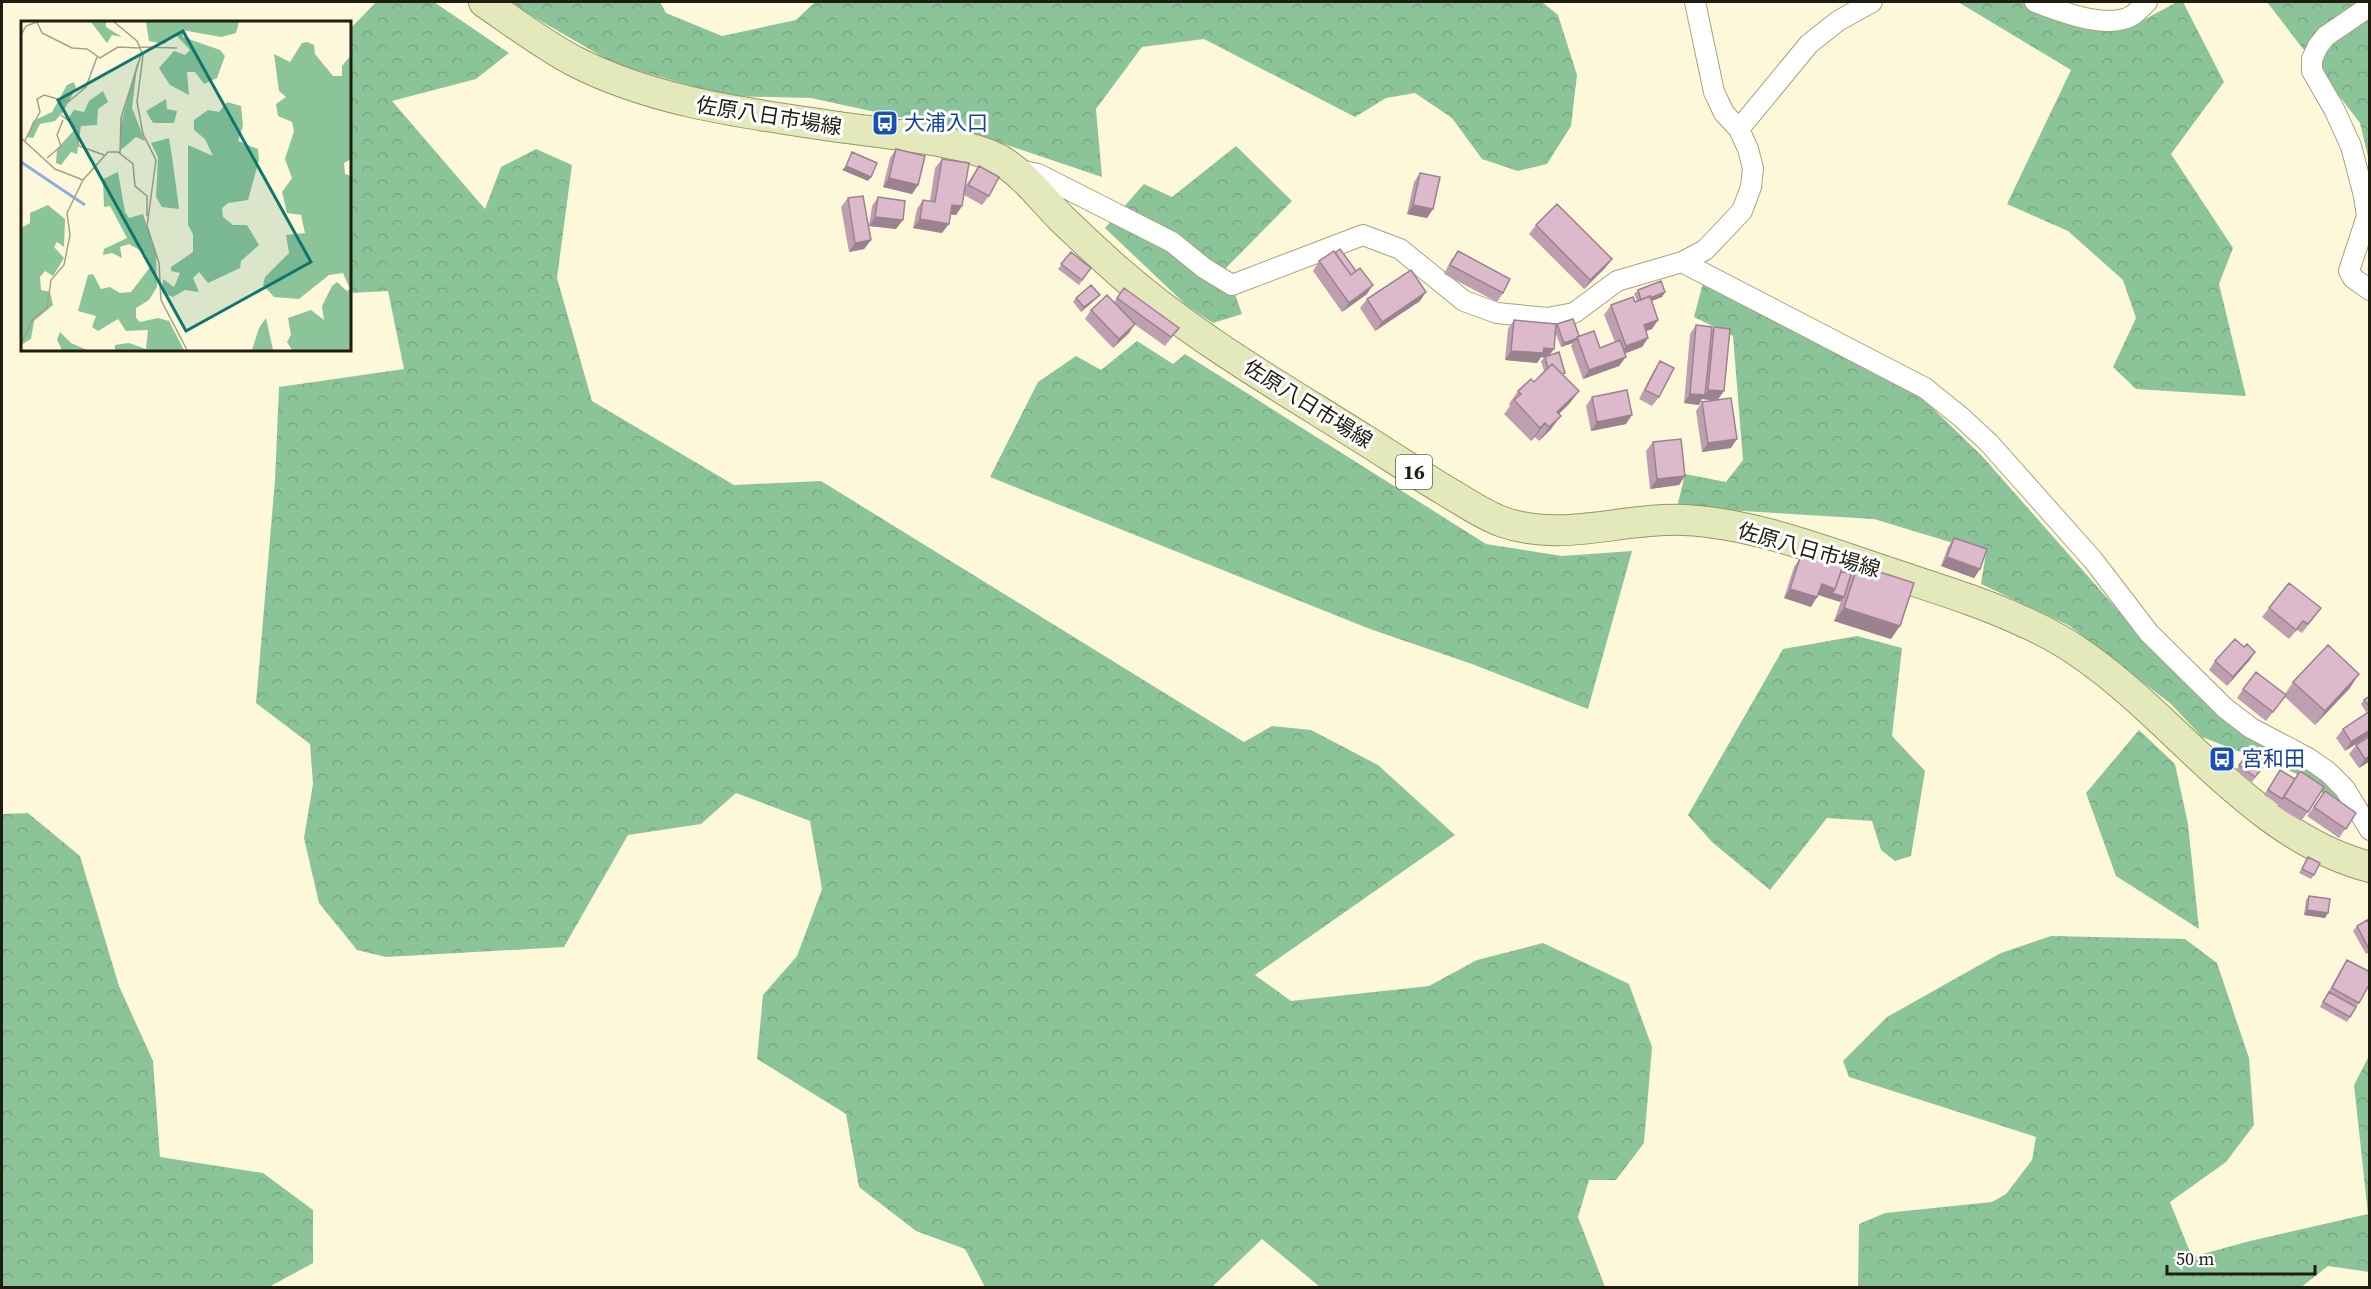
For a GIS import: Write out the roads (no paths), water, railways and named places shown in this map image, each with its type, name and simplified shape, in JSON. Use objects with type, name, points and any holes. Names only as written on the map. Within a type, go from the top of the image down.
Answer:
[{"type":"main road","name":"佐原八日市場線","points":[[484,2],[550,47],[578,63],[663,94],[728,111],[937,142],[996,158],[1011,168],[1126,278],[1162,307],[1234,357],[1480,512],[1502,522],[1545,530],[1686,520],[1734,528],[1791,540],[1970,600],[2017,619],[2054,636],[2088,658],[2260,809],[2309,842],[2333,854],[2370,867]]},
{"type":"street","points":[[1011,168],[1038,174],[1172,242],[1204,268],[1232,285],[1363,235],[1400,249],[1464,301],[1497,313],[1547,318],[1574,313],[1617,281],[1682,262],[1705,250],[1742,210],[1751,187],[1753,168],[1748,149],[1739,129],[1724,114],[1714,92],[1695,2]]},
{"type":"street","points":[[1739,129],[1809,44],[1838,21],[1872,2]]},
{"type":"street","points":[[2036,2],[2084,19],[2111,20],[2132,16],[2147,2]]},
{"type":"street","points":[[2370,6],[2326,36],[2312,59],[2312,71],[2352,146],[2367,216],[2349,271],[2353,278],[2370,290]]},
{"type":"street","points":[[1682,262],[1925,388],[1961,417],[1989,443],[2093,560],[2148,633],[2225,708],[2252,728],[2308,758],[2328,772],[2345,789],[2370,830]]},
{"type":"place","name":"大浦入口","points":[[885,123]]},
{"type":"place","name":"宮和田","points":[[2222,759]]}]
